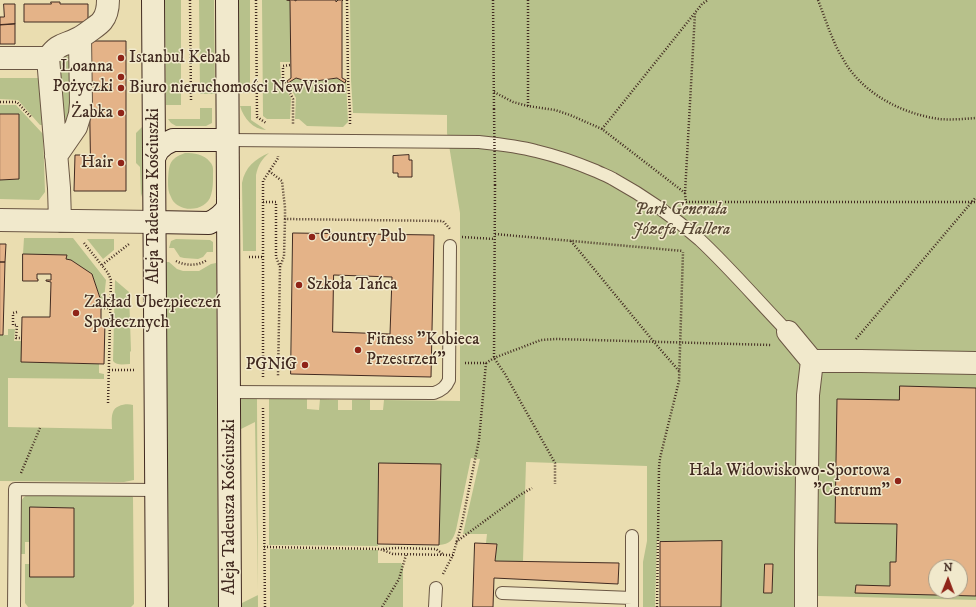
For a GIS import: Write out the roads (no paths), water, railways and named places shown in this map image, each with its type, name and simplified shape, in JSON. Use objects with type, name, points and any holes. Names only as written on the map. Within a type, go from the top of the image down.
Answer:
[{"type":"street","points":[[60,221],[59,188],[48,58],[53,51],[62,45],[80,38],[102,21],[108,8],[108,0]]},
{"type":"street","name":"Aleja Tadeusza Kościuszki","points":[[153,0],[157,607]]},
{"type":"street","name":"Aleja Tadeusza Kościuszki","points":[[226,0],[230,607]]},
{"type":"street","points":[[56,156],[76,127],[80,114],[80,38]]},
{"type":"street","points":[[0,58],[48,58]]},
{"type":"street","points":[[154,158],[158,150],[173,140],[227,140]]},
{"type":"street","points":[[0,220],[209,223],[217,220],[228,207]]},
{"type":"street","points":[[781,339],[812,361],[976,363]]},
{"type":"street","points":[[806,607],[808,395],[812,361]]},
{"type":"lane","points":[[227,140],[479,142],[535,150],[556,156],[612,178],[651,202],[678,222],[720,260],[781,339]]},
{"type":"lane","points":[[229,392],[434,393],[441,390],[446,386],[449,380],[450,241]]},
{"type":"lane","points":[[14,607],[15,488],[156,490]]},
{"type":"lane","points":[[502,593],[632,602],[632,536]]},
{"type":"lane","points":[[435,607],[436,588]]},
{"type":"place","name":"Istanbul Kebab","points":[[121,58]]},
{"type":"place","name":"Loanna Pożyczki","points":[[121,77]]},
{"type":"place","name":"Biuro nieruchomości NewVision","points":[[121,88]]},
{"type":"place","name":"Żabka","points":[[121,113]]},
{"type":"place","name":"Hair","points":[[121,163]]},
{"type":"place","name":"Country Pub","points":[[312,237]]},
{"type":"place","name":"Szkoła Tańca","points":[[299,285]]},
{"type":"place","name":"Zakład Ubezpieczeń Społecznych","points":[[76,313]]},
{"type":"place","name":"Fitness \"Kobieca Przestrzeń\"","points":[[358,350]]},
{"type":"place","name":"PGNiG","points":[[305,365]]},
{"type":"place","name":"Hala Widowiskowo-Sportowa \"Centrum\"","points":[[898,481]]},
{"type":"park label","name":"Park Generała Józefa Hallera","points":[[681,220]]}]
